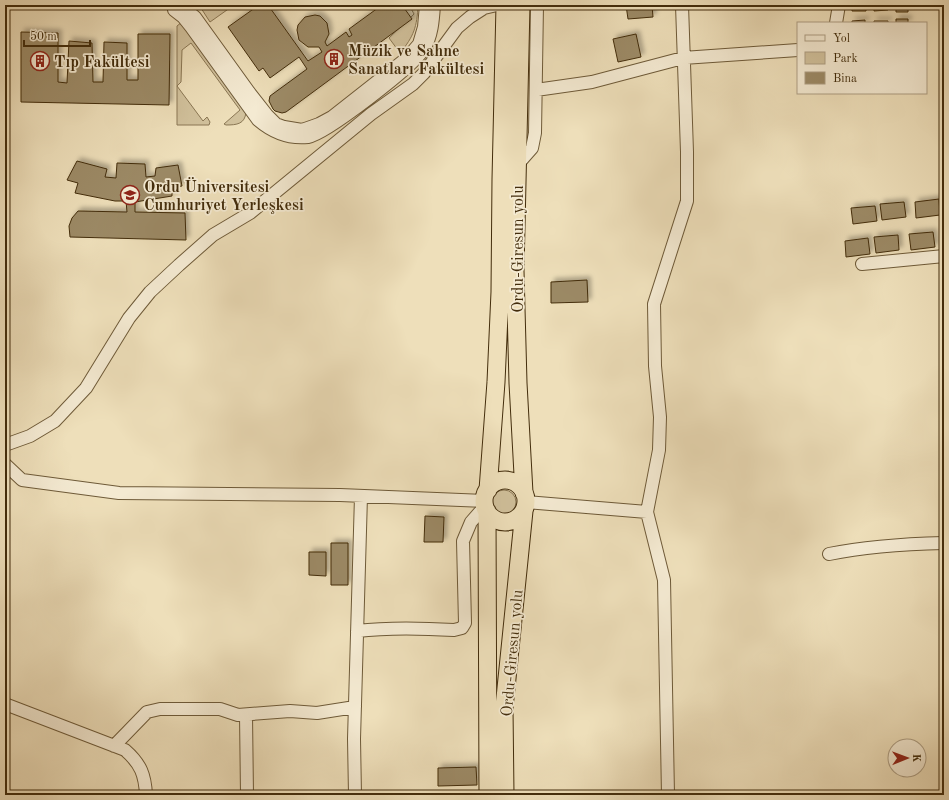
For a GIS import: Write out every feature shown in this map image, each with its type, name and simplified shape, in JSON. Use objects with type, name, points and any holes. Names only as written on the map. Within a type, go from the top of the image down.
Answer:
[{"type":"highway","name":"Ordu-Giresun yolu","points":[[488,795],[486,502],[496,382],[500,292],[500,179],[505,5]]},
{"type":"highway","name":"Ordu-Giresun yolu","points":[[505,795],[504,708],[525,502],[518,383],[515,271],[521,5]]},
{"type":"highway","points":[[510,481],[516,483],[525,502],[519,516],[506,522],[499,521],[492,517],[486,502],[492,485],[498,482],[510,481]]},
{"type":"street","points":[[426,5],[424,27],[419,44],[407,58],[332,117],[319,124],[302,130],[284,128],[276,124],[249,92],[195,17],[183,9],[174,10],[183,16],[192,27],[258,120],[278,133],[299,137],[318,134],[343,117],[417,59],[427,44],[431,34],[434,5]]},
{"type":"street","points":[[5,445],[30,436],[55,421],[86,388],[129,318],[150,292],[178,264],[213,235],[250,213],[371,114],[413,84],[424,73],[457,28],[470,17],[484,8],[498,5]]},
{"type":"street","points":[[517,164],[532,148],[535,133],[536,5]]},
{"type":"street","points":[[668,795],[664,580],[647,512],[659,450],[660,417],[654,366],[654,304],[687,201],[687,152],[682,5]]},
{"type":"street","points":[[836,22],[839,5]]},
{"type":"street","points":[[536,90],[592,82],[683,58],[797,50]]},
{"type":"street","points":[[862,264],[944,256]]},
{"type":"street","points":[[5,464],[22,480],[119,493],[361,496],[486,502]]},
{"type":"street","points":[[355,795],[354,739],[361,496]]},
{"type":"street","points":[[357,632],[403,627],[454,630],[462,628],[465,623],[463,542],[471,522],[486,502]]},
{"type":"street","points":[[525,502],[647,512]]},
{"type":"street","points":[[829,554],[893,544],[944,543]]},
{"type":"street","points":[[5,704],[125,750],[140,766],[145,784],[146,795]]},
{"type":"street","points":[[114,746],[147,712],[160,709],[220,709],[238,715],[246,715],[290,711],[317,713],[355,707]]},
{"type":"street","points":[[246,715],[247,795]]},
{"type":"green space","points":[[199,5],[234,5],[210,22]]},
{"type":"green space","points":[[409,5],[418,5],[416,25],[412,36],[400,53],[389,38],[414,14]]},
{"type":"green space","points":[[182,22],[246,112],[244,119],[240,123],[234,125],[224,124],[240,110],[191,43],[182,50],[181,82],[177,86],[177,26]]},
{"type":"green space","points":[[177,86],[203,121],[207,117],[210,122],[209,125],[177,125]]},
{"type":"green space","points":[[504,490],[513,493],[516,502],[513,511],[504,514],[495,511],[492,502],[495,493]]},
{"type":"building","name":"Müzik ve Sahne Sanatları Fakültesi","points":[[259,5],[268,5],[308,61],[322,52],[319,47],[308,47],[299,40],[297,30],[298,25],[305,17],[315,15],[320,16],[327,23],[329,34],[325,42],[327,46],[346,32],[349,37],[352,35],[349,29],[382,5],[402,5],[412,19],[286,112],[282,113],[273,109],[269,101],[270,96],[307,69],[299,57],[270,78],[263,68],[259,71],[228,27]]},
{"type":"building","points":[[626,5],[652,5],[653,17],[628,19]]},
{"type":"building","points":[[852,5],[866,5],[866,11],[852,11]]},
{"type":"building","points":[[874,5],[887,5],[888,10],[874,11]]},
{"type":"building","points":[[896,5],[908,5],[908,12],[896,12]]},
{"type":"building","points":[[896,19],[908,19],[908,22],[896,22]]},
{"type":"building","points":[[865,20],[865,22],[852,22]]},
{"type":"building","points":[[874,21],[888,21],[888,22]]},
{"type":"building","name":"Tıp Fakültesi","points":[[21,32],[58,33],[58,82],[67,83],[69,41],[92,43],[93,82],[103,82],[104,42],[127,43],[127,80],[138,80],[138,34],[170,34],[169,105],[21,102]]},
{"type":"building","points":[[636,34],[641,57],[618,62],[613,39]]},
{"type":"building","points":[[77,161],[107,169],[105,177],[116,178],[117,163],[145,164],[146,177],[155,176],[156,168],[178,165],[182,186],[172,188],[172,196],[135,202],[135,212],[185,213],[186,240],[70,237],[69,226],[72,218],[78,211],[127,212],[126,201],[115,201],[75,193],[78,183],[67,180]]},
{"type":"building","points":[[939,199],[940,215],[916,218],[915,202]]},
{"type":"building","points":[[904,202],[906,217],[882,220],[880,204]]},
{"type":"building","points":[[875,206],[877,221],[853,224],[851,208]]},
{"type":"building","points":[[933,232],[935,247],[911,250],[909,234]]},
{"type":"building","points":[[898,235],[899,250],[876,253],[874,237]]},
{"type":"building","points":[[868,238],[870,254],[846,257],[845,241]]},
{"type":"building","points":[[587,280],[588,302],[551,303],[551,282]]},
{"type":"building","points":[[425,516],[444,517],[443,542],[424,542]]},
{"type":"building","points":[[331,543],[348,543],[348,585],[331,585]]},
{"type":"building","points":[[309,552],[326,552],[326,576],[309,575]]},
{"type":"building","points":[[476,767],[477,785],[438,786],[438,768]]},
{"type":"place","name":"Müzik ve Sahne Sanatları Fakültesi","points":[[334,59]]},
{"type":"place","name":"Tıp Fakültesi","points":[[40,61]]},
{"type":"place","name":"Ordu Üniversitesi Cumhuriyet Yerleşkesi","points":[[130,195]]}]
